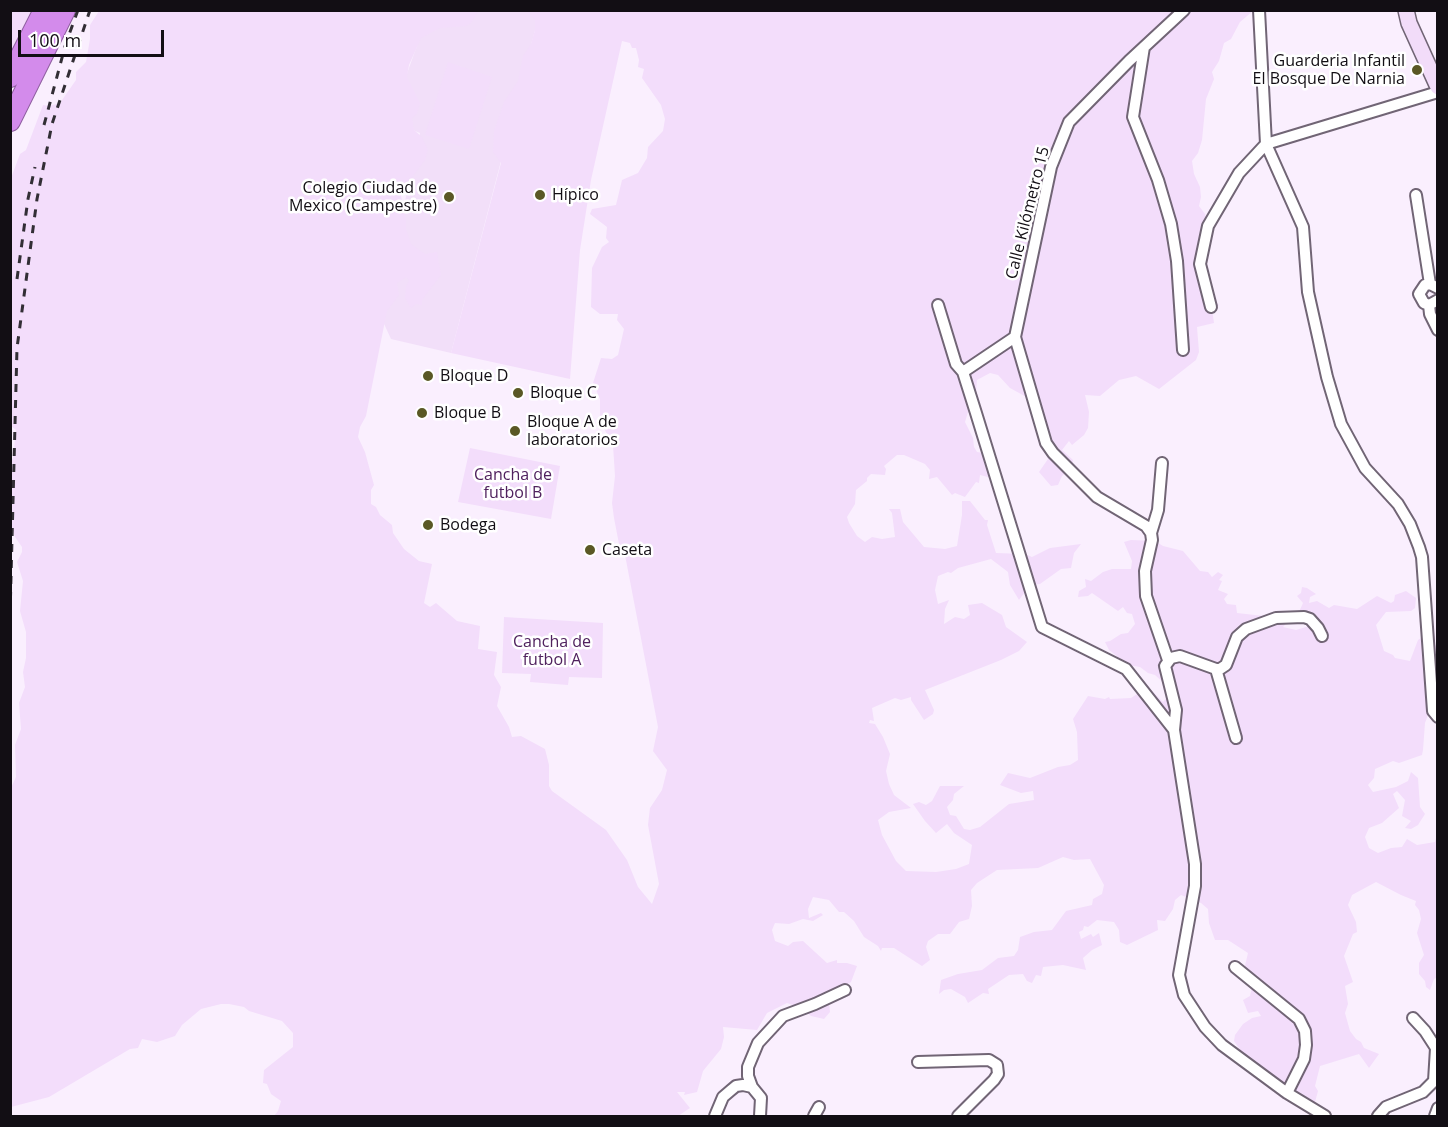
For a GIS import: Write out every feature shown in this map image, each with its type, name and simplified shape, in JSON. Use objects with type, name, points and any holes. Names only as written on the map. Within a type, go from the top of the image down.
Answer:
[{"type":"highway","points":[[10,77],[44,10]]},
{"type":"highway","points":[[10,121],[65,10]]},
{"type":"street","name":"Calle Kilómetro 15","points":[[1015,337],[1051,167],[1070,122],[1184,10]]},
{"type":"street","points":[[1258,10],[1266,144],[1303,226],[1308,292],[1327,377],[1341,424],[1365,468],[1398,504],[1410,524],[1422,557],[1433,711],[1437,717]]},
{"type":"street","points":[[1406,10],[1409,23],[1437,87]]},
{"type":"street","points":[[1144,47],[1133,117],[1158,180],[1172,224],[1178,261],[1183,350]]},
{"type":"street","points":[[1211,307],[1200,264],[1208,226],[1239,173],[1266,144],[1437,92]]},
{"type":"street","points":[[1416,195],[1434,286],[1421,289],[1419,294],[1420,299],[1433,302],[1430,314],[1437,330]]},
{"type":"street","points":[[938,305],[956,364],[963,372],[1042,627],[1126,669],[1174,730]]},
{"type":"street","points":[[963,372],[1015,337],[1046,443],[1097,497],[1146,526],[1151,533]]},
{"type":"street","points":[[1162,464],[1158,510],[1151,533],[1152,540],[1145,571],[1146,596],[1168,660]]},
{"type":"street","points":[[1322,636],[1314,622],[1304,617],[1276,618],[1246,629],[1237,637],[1223,668],[1216,669],[1180,656],[1168,660],[1165,668],[1176,710],[1174,730],[1195,864],[1195,886],[1179,975],[1184,995],[1205,1027],[1222,1045],[1287,1093],[1324,1116]]},
{"type":"street","points":[[1216,669],[1236,738]]},
{"type":"street","points":[[1235,967],[1299,1019],[1305,1031],[1304,1059],[1287,1093]]},
{"type":"street","points":[[760,1116],[760,1098],[748,1076],[748,1067],[758,1043],[783,1016],[845,990]]},
{"type":"street","points":[[1378,1116],[1386,1107],[1423,1092],[1434,1081],[1436,1048],[1413,1018]]},
{"type":"street","points":[[918,1062],[989,1060],[996,1065],[998,1074],[994,1080],[958,1116]]},
{"type":"street","points":[[715,1116],[723,1097],[736,1086],[752,1087]]},
{"type":"street","points":[[1435,1116],[1437,1108]]},
{"type":"shaded area","name":"Colegio Ciudad de Mexico (Campestre)","points":[[467,11],[540,11],[451,353],[391,339],[380,315],[420,133],[390,121],[428,15]]},
{"type":"green space","points":[[11,11],[36,11],[21,32],[11,59]]},
{"type":"green space","points":[[99,11],[478,11],[471,23],[466,26],[440,28],[421,38],[409,65],[407,77],[420,103],[417,114],[412,118],[414,130],[422,137],[428,150],[425,160],[401,196],[406,229],[411,244],[425,254],[437,252],[441,275],[422,300],[422,305],[416,304],[411,308],[405,298],[409,280],[406,277],[397,283],[399,295],[387,311],[366,416],[358,437],[365,452],[374,485],[371,490],[371,504],[392,525],[393,533],[404,549],[419,561],[432,564],[424,603],[430,607],[436,603],[457,621],[480,626],[478,649],[497,652],[494,675],[501,687],[497,706],[512,737],[521,736],[545,749],[549,765],[549,786],[552,791],[606,830],[627,860],[638,887],[652,904],[659,884],[648,825],[650,808],[662,790],[667,770],[653,751],[658,727],[625,555],[619,544],[612,503],[615,476],[613,445],[600,421],[600,399],[593,383],[601,358],[612,359],[618,355],[624,329],[617,320],[618,314],[600,314],[591,307],[592,268],[602,247],[609,242],[606,238],[607,227],[590,214],[592,209],[616,205],[622,180],[638,173],[647,158],[648,147],[663,131],[665,119],[661,105],[642,78],[644,69],[638,67],[636,48],[632,48],[630,43],[622,41],[591,180],[580,250],[570,379],[451,353],[501,163],[493,152],[494,131],[504,102],[518,81],[523,56],[531,44],[535,30],[535,20],[528,11],[1253,11],[1240,22],[1231,39],[1224,43],[1219,61],[1212,72],[1214,79],[1206,99],[1202,140],[1198,153],[1192,161],[1194,174],[1200,187],[1199,206],[1207,221],[1204,273],[1213,293],[1209,298],[1219,305],[1212,309],[1214,323],[1197,327],[1199,352],[1196,360],[1159,389],[1136,376],[1119,380],[1100,396],[1085,395],[1089,412],[1088,428],[1084,435],[1072,445],[1069,441],[1062,450],[1073,460],[1072,467],[1062,476],[1058,485],[1051,486],[1039,472],[1048,459],[1044,439],[1030,399],[1010,388],[998,375],[990,373],[977,380],[975,404],[968,412],[965,422],[973,438],[974,447],[977,452],[983,453],[985,463],[990,464],[987,467],[996,479],[980,475],[979,483],[976,482],[965,497],[955,493],[952,495],[937,477],[929,479],[930,470],[925,464],[904,455],[897,455],[884,466],[885,475],[871,474],[867,481],[856,490],[855,504],[847,517],[857,536],[865,542],[872,537],[882,539],[895,537],[892,513],[889,509],[900,509],[903,522],[924,547],[945,549],[957,546],[962,501],[970,501],[985,520],[988,520],[987,525],[996,553],[1025,554],[1032,557],[1050,548],[1081,544],[1074,553],[1071,568],[1061,569],[1040,584],[1030,585],[1019,600],[1010,585],[1008,572],[991,559],[938,576],[935,590],[938,604],[949,600],[945,609],[944,624],[955,617],[964,619],[970,615],[968,605],[982,603],[1002,615],[1006,627],[1027,642],[1019,651],[1001,660],[925,690],[934,710],[933,714],[924,720],[911,697],[901,700],[895,698],[872,708],[874,721],[870,720],[869,723],[875,724],[890,754],[886,771],[889,784],[894,795],[911,808],[889,812],[878,820],[882,835],[896,861],[906,871],[936,872],[969,864],[972,845],[954,833],[947,824],[936,833],[913,804],[919,802],[926,805],[932,801],[940,786],[964,786],[954,794],[953,800],[947,807],[950,815],[956,816],[964,829],[980,827],[1009,804],[1034,800],[1033,791],[1021,793],[1000,785],[1008,773],[1030,778],[1058,767],[1070,765],[1078,760],[1077,732],[1073,719],[1088,696],[1105,699],[1109,697],[1110,699],[1131,698],[1140,692],[1143,684],[1163,702],[1168,696],[1166,685],[1155,675],[1140,667],[1128,665],[1109,650],[1105,642],[1128,633],[1135,624],[1132,614],[1127,613],[1123,607],[1118,611],[1092,593],[1078,597],[1079,591],[1086,587],[1085,579],[1091,581],[1103,572],[1112,569],[1131,569],[1132,561],[1124,542],[1155,541],[1163,546],[1183,551],[1200,571],[1208,572],[1212,577],[1218,572],[1223,575],[1219,580],[1222,581],[1218,590],[1228,594],[1224,599],[1227,604],[1236,605],[1237,613],[1264,616],[1269,625],[1290,619],[1283,627],[1296,630],[1316,627],[1298,614],[1303,603],[1297,596],[1301,593],[1302,587],[1316,594],[1310,597],[1309,603],[1317,601],[1329,608],[1334,605],[1357,609],[1377,596],[1391,603],[1395,595],[1406,591],[1416,598],[1415,608],[1411,611],[1386,612],[1376,625],[1384,651],[1395,658],[1410,661],[1418,640],[1426,635],[1437,647],[1437,673],[1425,723],[1423,750],[1422,755],[1399,763],[1393,761],[1375,769],[1374,778],[1368,785],[1373,792],[1396,787],[1408,781],[1411,772],[1418,778],[1420,807],[1425,814],[1418,825],[1411,829],[1405,828],[1411,821],[1402,816],[1405,800],[1397,791],[1393,794],[1399,808],[1382,823],[1369,828],[1365,837],[1369,848],[1378,853],[1402,847],[1407,839],[1417,845],[1435,842],[1437,834],[1437,981],[1436,978],[1434,979],[1430,990],[1419,974],[1419,963],[1424,955],[1417,933],[1421,919],[1415,905],[1416,901],[1376,882],[1352,895],[1348,905],[1356,922],[1357,932],[1353,934],[1344,956],[1353,982],[1345,986],[1348,1004],[1345,1013],[1350,1031],[1356,1039],[1364,1048],[1379,1054],[1369,1068],[1359,1054],[1320,1066],[1315,1086],[1318,1091],[1314,1106],[1245,1057],[1234,1041],[1235,1035],[1243,1024],[1252,1018],[1261,1016],[1258,1011],[1248,1013],[1243,1000],[1250,996],[1252,987],[1244,970],[1248,953],[1228,940],[1215,940],[1209,923],[1208,909],[1201,903],[1181,895],[1175,900],[1173,909],[1165,921],[1157,920],[1158,930],[1127,945],[1120,942],[1119,930],[1114,922],[1097,920],[1088,927],[1084,926],[1079,932],[1081,939],[1091,934],[1093,937],[1099,933],[1102,945],[1083,958],[1086,970],[1063,965],[1043,967],[1041,976],[1036,975],[1032,983],[1027,981],[1023,974],[1009,975],[988,989],[989,994],[983,993],[968,1003],[965,997],[951,989],[939,994],[941,980],[958,974],[982,970],[998,958],[1014,956],[1018,950],[1020,937],[1034,932],[1052,930],[1066,911],[1092,905],[1093,899],[1102,894],[1104,885],[1090,859],[1074,860],[1063,857],[1038,868],[997,870],[977,883],[971,890],[972,906],[969,919],[959,922],[950,934],[938,934],[928,941],[926,947],[930,960],[922,966],[894,948],[882,948],[881,951],[878,946],[864,937],[854,921],[844,912],[839,912],[829,900],[813,897],[808,909],[809,918],[821,913],[823,915],[813,921],[803,919],[789,924],[775,923],[772,930],[775,941],[788,946],[793,942],[803,941],[827,963],[837,960],[837,963],[857,966],[851,982],[829,1003],[830,1012],[824,1019],[811,1016],[801,1008],[787,1003],[767,1013],[757,1030],[723,1027],[724,1037],[721,1049],[703,1071],[697,1092],[684,1095],[685,1092],[677,1092],[690,1108],[678,1116],[274,1116],[281,1101],[271,1094],[267,1084],[263,1083],[264,1070],[293,1047],[293,1033],[282,1021],[229,1004],[201,1009],[182,1025],[175,1036],[157,1042],[142,1039],[138,1048],[130,1049],[49,1097],[11,1107],[10,790],[16,777],[15,745],[21,729],[19,703],[25,687],[23,672],[26,658],[26,632],[20,611],[23,581],[17,562],[22,547],[15,537],[10,522],[11,461],[16,430],[10,425],[11,178],[20,154],[26,150],[43,105],[60,103],[76,80],[76,72],[86,62],[90,25]]},
{"type":"green space","points":[[448,62],[492,77],[469,149],[425,135]]},
{"type":"green space","name":"Cancha de futbol B","points":[[470,448],[560,466],[551,519],[458,502]]},
{"type":"green space","name":"Cancha de futbol A","points":[[504,617],[603,623],[602,678],[569,677],[568,685],[530,682],[531,674],[502,673]]},
{"type":"railway","points":[[44,125],[66,43],[78,10]]},
{"type":"railway","points":[[10,616],[17,348],[37,199],[52,124],[90,10]]},
{"type":"railway","points":[[17,279],[28,199],[35,167]]},
{"type":"place","name":"Guarderia Infantil El Bosque De Narnia","points":[[1417,70]]},
{"type":"place","name":"Hípico","points":[[540,195]]},
{"type":"place","name":"Colegio Ciudad de Mexico (Campestre)","points":[[449,197]]},
{"type":"place","name":"Bloque D","points":[[428,376]]},
{"type":"place","name":"Bloque C","points":[[518,393]]},
{"type":"place","name":"Bloque B","points":[[422,413]]},
{"type":"place","name":"Bloque A de laboratorios","points":[[515,431]]},
{"type":"place","name":"Bodega","points":[[428,525]]},
{"type":"place","name":"Caseta","points":[[590,550]]}]
